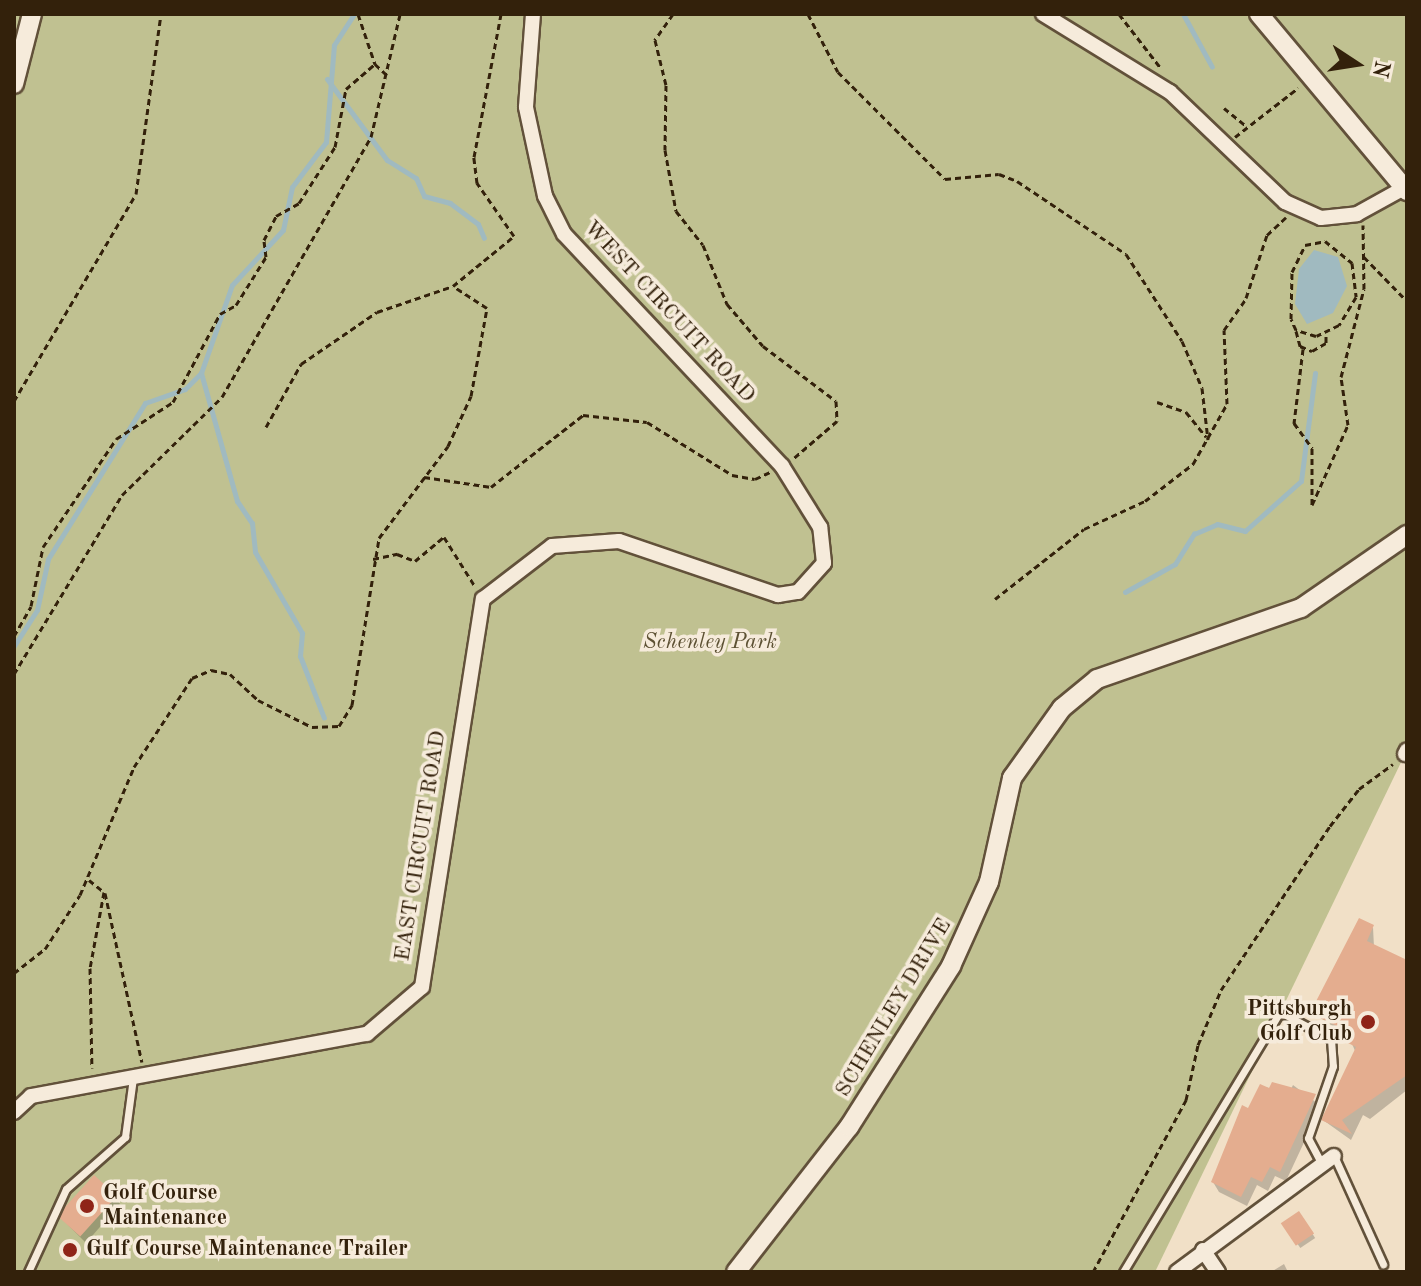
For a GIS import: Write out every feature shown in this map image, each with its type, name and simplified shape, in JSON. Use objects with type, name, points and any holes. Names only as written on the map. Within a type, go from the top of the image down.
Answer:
[{"type":"street","points":[[14,84],[32,14]]},
{"type":"street","name":"WEST CIRCUIT ROAD","points":[[483,599],[552,546],[619,541],[778,595],[814,578],[826,546],[782,466],[564,234],[545,196],[526,107],[533,14]]},
{"type":"street","points":[[1043,14],[1170,92],[1226,146],[1298,208],[1321,218],[1357,214],[1406,189],[1259,14]]},
{"type":"street","name":"SCHENLEY DRIVE","points":[[736,1272],[849,1127],[951,966],[989,882],[1012,778],[1062,708],[1097,679],[1301,608],[1407,535]]},
{"type":"street","name":"EAST CIRCUIT ROAD","points":[[14,1112],[31,1096],[367,1034],[422,987],[483,599]]},
{"type":"street","points":[[1177,1272],[1328,1160]]},
{"type":"street","points":[[1203,1250],[1218,1272]]},
{"type":"lane","points":[[1123,1272],[1280,1012],[1331,1039],[1333,1066],[1308,1138],[1328,1160],[1383,1264]]},
{"type":"lane","points":[[28,1272],[66,1189],[125,1137],[138,1075]]},
{"type":"path","points":[[14,401],[136,194],[161,14]]},
{"type":"path","points":[[358,14],[358,24],[375,64],[387,75]]},
{"type":"path","points":[[14,674],[122,495],[222,397],[363,151],[382,109],[400,14]]},
{"type":"path","points":[[266,427],[301,364],[377,312],[453,286],[514,236],[477,183],[474,157],[501,14]]},
{"type":"path","points":[[423,477],[491,487],[583,415],[647,422],[732,475],[755,479],[782,466],[837,421],[836,401],[763,346],[727,304],[703,245],[676,211],[665,150],[666,85],[655,40],[673,14]]},
{"type":"path","points":[[808,14],[838,72],[945,179],[999,174],[1017,181],[1126,254],[1182,341],[1202,388],[1208,440]]},
{"type":"path","points":[[1119,14],[1151,49],[1170,92]]},
{"type":"path","points":[[14,636],[31,606],[39,554],[125,429],[173,402],[220,314],[236,305],[266,257],[264,240],[282,212],[299,203],[335,147],[341,101],[346,89],[375,64]]},
{"type":"path","points":[[1226,146],[1246,126],[1311,79]]},
{"type":"path","points":[[1224,108],[1246,126]]},
{"type":"path","points":[[995,599],[1084,529],[1167,486],[1208,440],[1227,404],[1224,330],[1246,298],[1267,235],[1298,208]]},
{"type":"path","points":[[1303,349],[1322,347],[1326,332],[1350,311],[1357,281],[1343,250],[1325,241],[1305,245],[1294,262],[1296,330],[1303,349],[1294,423],[1312,448],[1312,505],[1348,425],[1341,377],[1361,307],[1363,225]]},
{"type":"path","points":[[1325,241],[1326,230]]},
{"type":"path","points":[[1364,257],[1407,301]]},
{"type":"path","points":[[14,973],[45,949],[89,879],[134,767],[192,678],[222,671],[275,710],[312,727],[339,726],[352,705],[365,643],[373,559],[392,516],[448,446],[471,396],[485,320],[481,299],[453,286]]},
{"type":"path","points":[[1296,330],[1326,332]]},
{"type":"path","points":[[1157,402],[1186,412],[1208,440]]},
{"type":"path","points":[[373,559],[397,554],[415,561],[444,537],[483,599]]},
{"type":"path","points":[[1094,1271],[1186,1100],[1198,1045],[1221,990],[1330,826],[1359,789],[1406,752]]},
{"type":"path","points":[[89,879],[110,895],[138,1075]]},
{"type":"path","points":[[92,1084],[90,968],[104,892]]},
{"type":"green space","name":"Schenley Park","points":[[14,14],[1407,14],[1407,750],[1155,1272],[14,1272]]},
{"type":"water","points":[[1314,250],[1338,257],[1347,286],[1333,313],[1307,324],[1295,304],[1299,269]]},
{"type":"building","name":"Pittsburgh Golf Club","points":[[1359,918],[1374,925],[1367,941],[1407,960],[1407,1075],[1342,1120],[1352,1134],[1321,1120],[1356,1047],[1344,1041],[1349,1032],[1310,1013]]},
{"type":"building","name":"Pittsburgh Golf Club","points":[[1272,1082],[1316,1094],[1280,1172],[1270,1167],[1262,1182],[1251,1177],[1241,1197],[1211,1182],[1242,1105],[1248,1108],[1260,1084],[1269,1088]]},
{"type":"building","name":"Golf Course Maintenance","points":[[94,1175],[117,1196],[80,1237],[57,1216]]},
{"type":"building","points":[[1299,1211],[1314,1233],[1296,1246],[1281,1223]]},
{"type":"waterway","points":[[14,646],[37,610],[48,559],[145,403],[185,389],[201,373],[232,285],[283,230],[292,187],[326,142],[334,45],[354,14]]},
{"type":"waterway","points":[[1183,14],[1212,67]]},
{"type":"waterway","points":[[327,79],[387,160],[416,178],[424,196],[450,203],[478,224],[484,238]]},
{"type":"waterway","points":[[201,373],[237,501],[252,523],[255,552],[302,633],[300,656],[324,718]]},
{"type":"waterway","points":[[1125,592],[1175,564],[1194,534],[1217,524],[1245,531],[1301,481],[1315,373]]},
{"type":"place","name":"Pittsburgh Golf Club","points":[[1368,1022]]},
{"type":"place","name":"Golf Course Maintenance","points":[[87,1206]]},
{"type":"place","name":"Gulf Course Maintenance Trailer","points":[[70,1250]]}]
